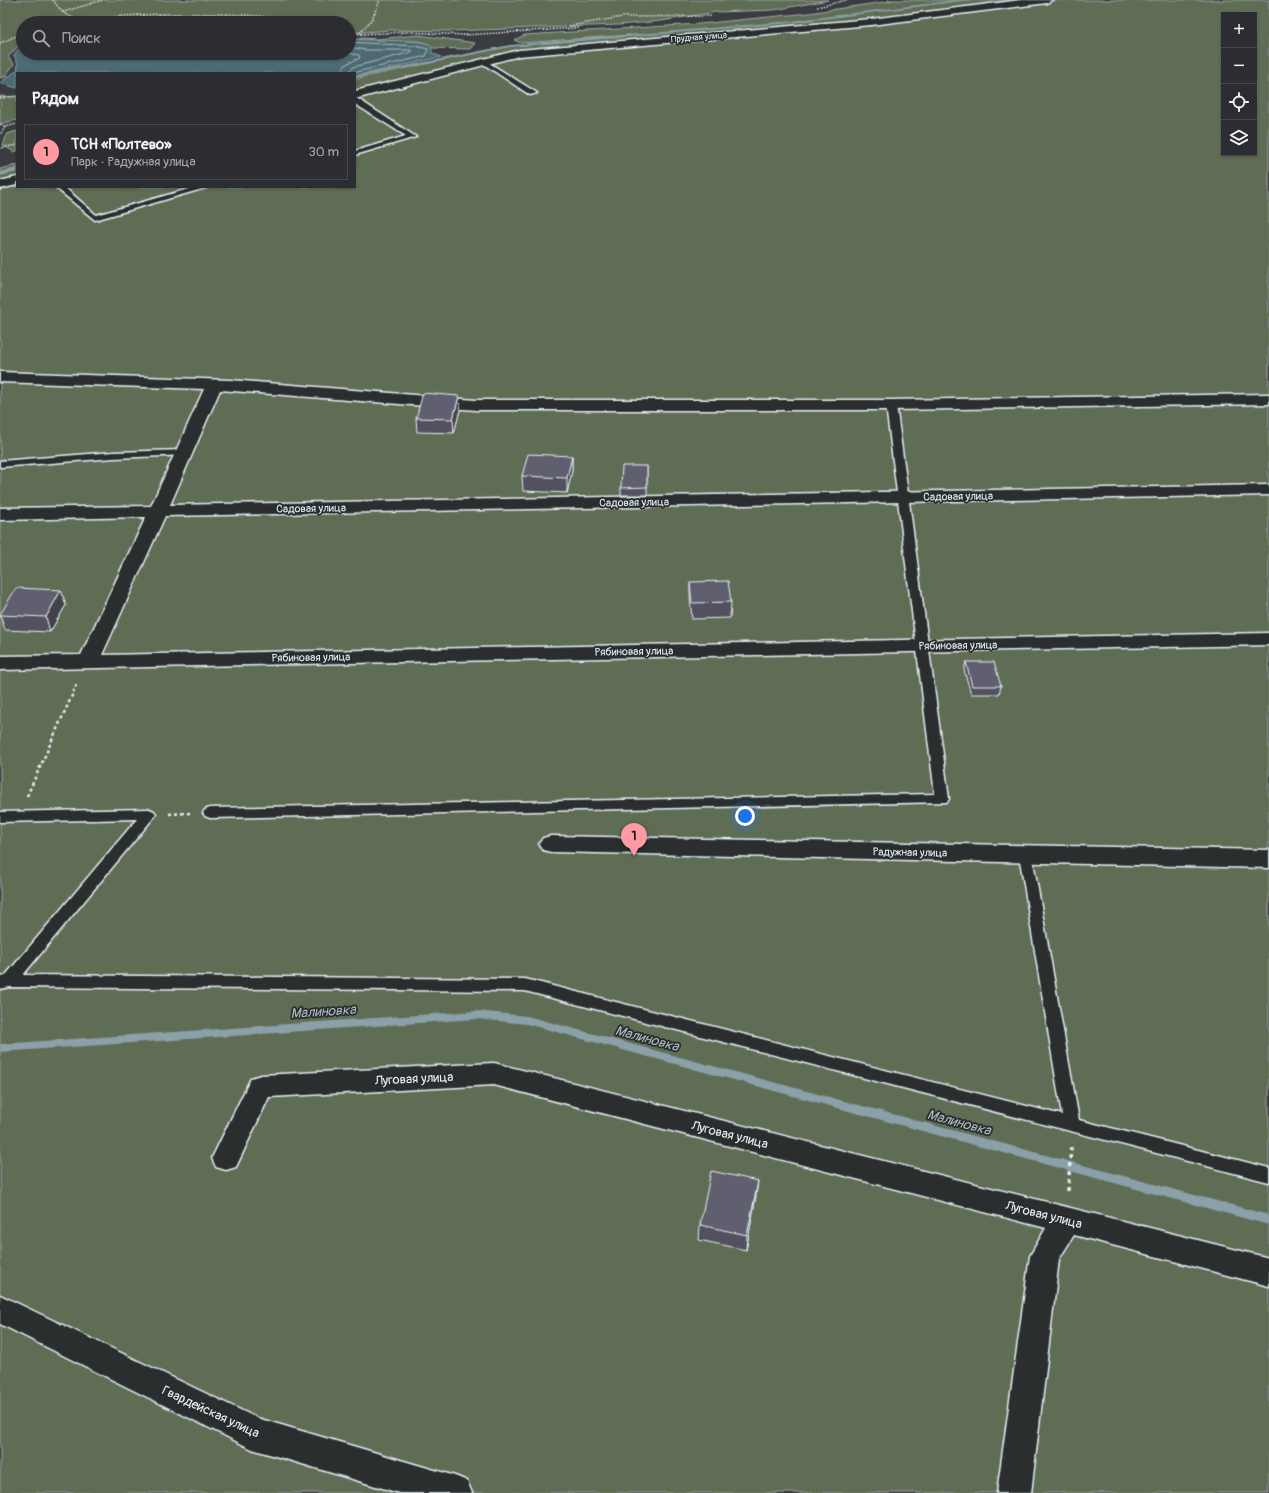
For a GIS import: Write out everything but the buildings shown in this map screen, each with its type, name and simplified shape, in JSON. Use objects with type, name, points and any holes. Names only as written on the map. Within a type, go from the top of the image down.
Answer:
[{"type":"street","name":"Прудная улица","points":[[356,95],[518,53],[871,22],[1047,0]]},
{"type":"street","points":[[0,185],[16,181]]},
{"type":"street","points":[[0,377],[214,385],[476,405],[891,404],[1269,399]]},
{"type":"street","points":[[88,662],[214,385]]},
{"type":"street","name":"Садовая улица","points":[[0,514],[1269,490]]},
{"type":"street","name":"Рябиновая улица","points":[[0,663],[1269,639]]},
{"type":"street","name":"Радужная улица","points":[[551,844],[1269,859]]},
{"type":"street","name":"Луговая улица","points":[[226,1158],[261,1086],[494,1074],[1269,1272]]},
{"type":"street","points":[[1014,1493],[1045,1256],[1067,1220]]},
{"type":"street","name":"Гвардейская улица","points":[[0,1309],[252,1433],[455,1493]]},
{"type":"lane","points":[[484,62],[533,93]]},
{"type":"lane","points":[[356,102],[412,137],[356,153]]},
{"type":"lane","points":[[60,188],[95,218],[201,188]]},
{"type":"lane","points":[[210,813],[942,799],[891,404]]},
{"type":"lane","points":[[0,464],[107,455],[184,453]]},
{"type":"lane","points":[[0,817],[149,814]]},
{"type":"lane","points":[[5,982],[149,814]]},
{"type":"lane","points":[[1026,854],[1072,1125]]},
{"type":"lane","points":[[5,982],[525,985],[1269,1175]]},
{"type":"path","points":[[53,0],[62,12],[70,16]]},
{"type":"path","points":[[62,12],[103,0]]},
{"type":"path","points":[[360,34],[372,19],[380,0]]},
{"type":"path","points":[[811,8],[847,0]]},
{"type":"path","points":[[121,16],[154,13],[248,16]]},
{"type":"path","points":[[565,28],[588,21],[659,16],[712,16],[699,20]]},
{"type":"path","points":[[356,33],[409,32],[464,35],[580,28]]},
{"type":"path","points":[[0,43],[16,36]]},
{"type":"path","points":[[0,98],[16,96]]},
{"type":"path","points":[[0,124],[5,127]]},
{"type":"path","points":[[0,134],[5,127],[16,124]]},
{"type":"path","points":[[0,148],[16,146]]},
{"type":"path","points":[[18,816],[88,662]]},
{"type":"path","points":[[149,814],[210,813]]},
{"type":"path","points":[[1067,1220],[1072,1125]]},
{"type":"green space","points":[[0,0],[828,0],[774,10],[716,12],[661,21],[618,25],[451,31],[391,30],[356,32],[356,16],[16,16],[16,48],[8,57],[14,64],[5,77],[0,78]]},
{"type":"green space","points":[[888,0],[1269,0],[1269,1493],[0,1493],[0,169],[16,165],[16,188],[356,188],[356,79],[510,46],[630,35],[521,43],[514,40],[525,35],[699,24],[809,13],[891,1]]},
{"type":"green space","points":[[418,35],[475,43],[470,49],[431,48],[429,44],[418,41],[356,40],[362,38],[377,39]]},
{"type":"green space","points":[[0,96],[16,97],[16,120],[0,124]]},
{"type":"green space","points":[[16,131],[16,151],[14,152],[3,145],[7,134]]},
{"type":"water","points":[[356,39],[424,43],[431,47],[432,53],[441,57],[356,76],[356,72],[16,72],[16,88],[0,83],[17,70],[18,64],[16,60],[356,60]]},
{"type":"waterway","points":[[356,77],[510,46],[791,22],[968,0]]},
{"type":"waterway","points":[[0,174],[16,170]]},
{"type":"waterway","name":"Малиновка","points":[[0,1048],[476,1015],[527,1020],[1269,1220]]},
{"type":"place","name":"ТСН «Полтево»","points":[[634,856]]}]
